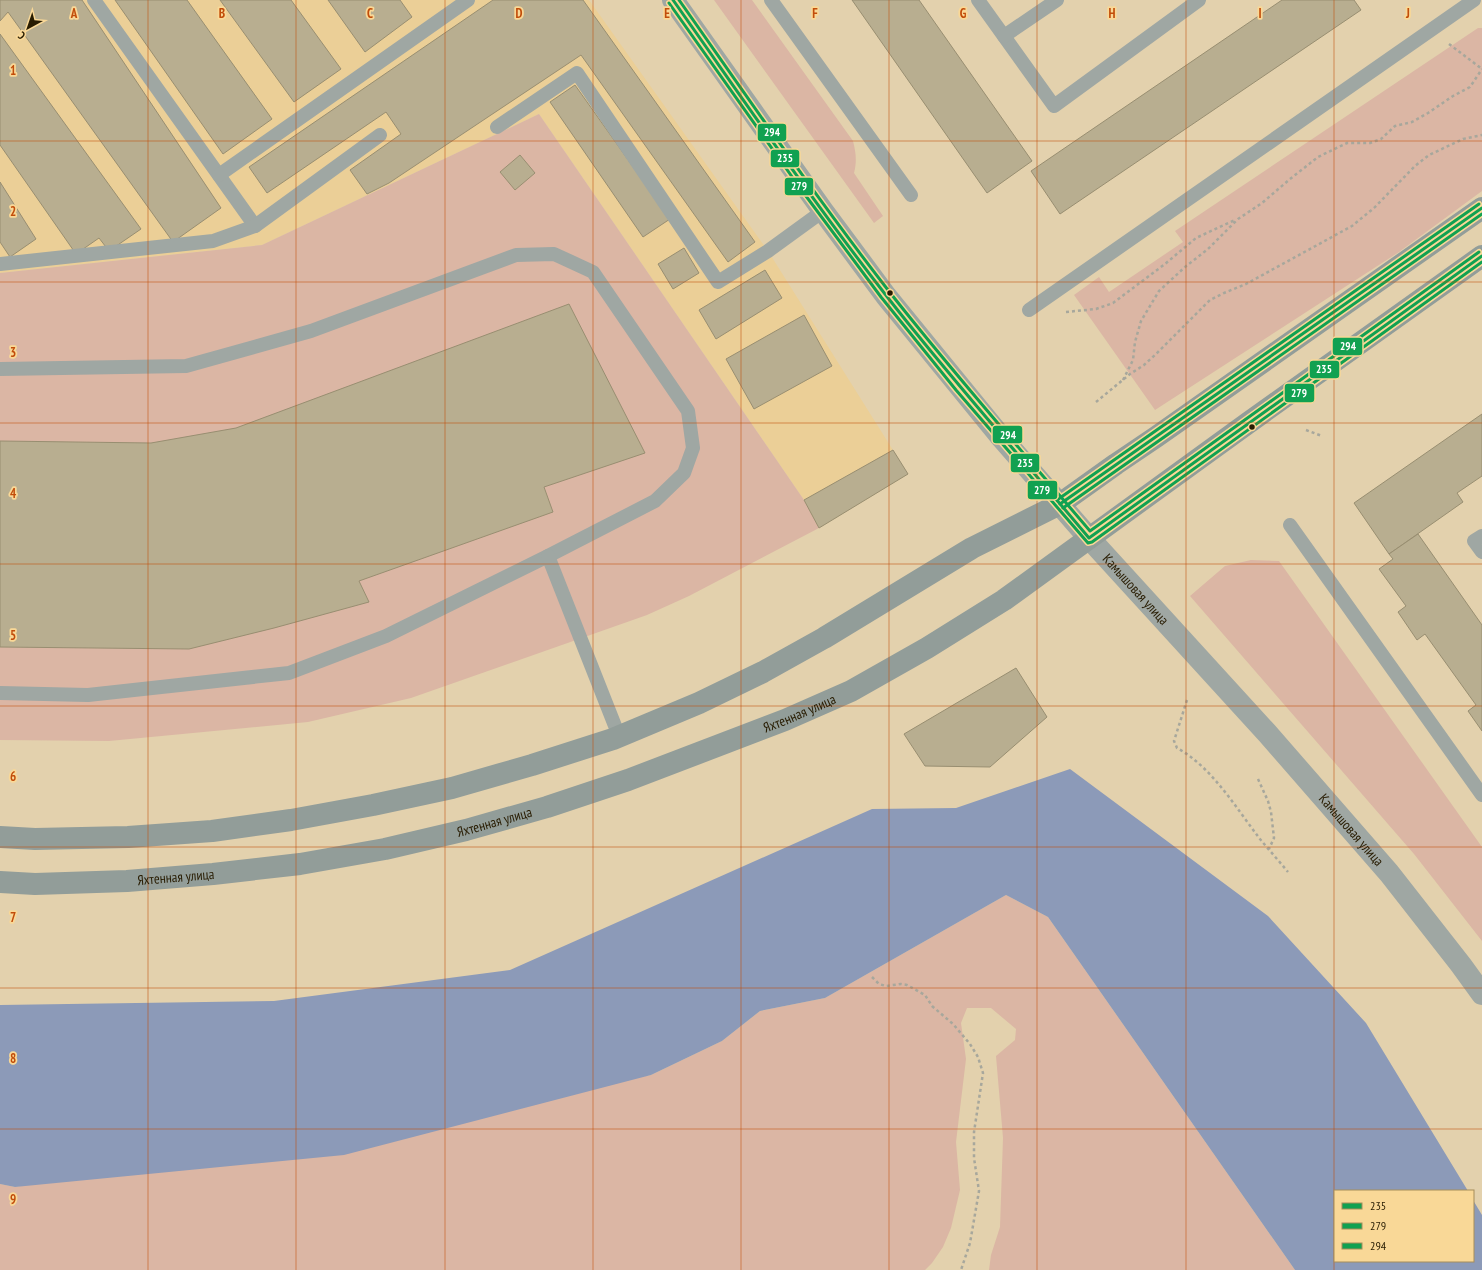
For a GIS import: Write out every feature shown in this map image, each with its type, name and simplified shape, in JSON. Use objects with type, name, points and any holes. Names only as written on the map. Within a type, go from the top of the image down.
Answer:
[{"type":"main road","points":[[0,837],[35,839],[128,837],[212,831],[292,820],[373,805],[452,788],[532,764],[619,736],[699,703],[763,672],[824,638],[972,548],[1060,504],[1482,208]]},
{"type":"main road","name":"Яхтенная улица","points":[[0,882],[35,884],[127,881],[213,874],[300,864],[385,849],[466,830],[547,807],[628,780],[785,720],[850,691],[927,648],[1004,600],[1482,256]]},
{"type":"street","name":"Камышовая улица","points":[[673,0],[823,211],[891,302],[1001,437],[1089,538],[1267,733],[1389,873],[1482,994]]},
{"type":"lane","points":[[94,0],[255,226]]},
{"type":"lane","points":[[219,175],[468,0]]},
{"type":"lane","points":[[771,0],[911,195]]},
{"type":"lane","points":[[978,0],[1054,106],[1199,0]]},
{"type":"lane","points":[[1004,36],[1057,0]]},
{"type":"lane","points":[[1029,310],[1474,0]]},
{"type":"lane","points":[[497,127],[577,73],[718,282],[768,251],[823,211]]},
{"type":"lane","points":[[0,264],[213,241],[255,226],[380,136]]},
{"type":"lane","points":[[0,369],[186,366],[311,331],[516,255],[554,254],[593,272],[688,411],[693,448],[684,473],[655,500],[548,556],[386,636],[289,673],[88,695],[0,693]]},
{"type":"lane","points":[[1290,525],[1482,795]]},
{"type":"lane","points":[[1482,536],[1474,541],[1482,552]]},
{"type":"lane","points":[[548,556],[619,736]]},
{"type":"path","points":[[1059,314],[1096,309],[1113,303],[1165,264],[1196,238],[1238,219],[1262,203],[1318,157],[1347,144],[1370,143],[1381,139],[1395,126],[1412,122],[1452,96],[1470,87],[1482,69],[1464,57],[1431,30]]},
{"type":"path","points":[[1096,402],[1130,374],[1144,365],[1210,300],[1224,292],[1246,284],[1352,226],[1374,208],[1415,166],[1429,155],[1463,139],[1482,135]]},
{"type":"path","points":[[1123,380],[1133,360],[1135,342],[1141,321],[1159,291],[1185,267],[1208,249],[1238,219]]},
{"type":"path","points":[[1306,430],[1322,436]]},
{"type":"path","points":[[1187,700],[1174,741],[1177,748],[1190,755],[1236,804],[1288,872]]},
{"type":"path","points":[[1258,778],[1272,812],[1274,838],[1269,849]]},
{"type":"path","points":[[872,977],[879,984],[886,986],[901,984],[907,985],[925,995],[932,1006],[953,1024],[970,1044],[978,1057],[984,1073],[974,1132],[974,1158],[978,1191],[970,1243],[961,1270]]},
{"type":"shaded area","points":[[0,0],[589,0],[768,251],[908,474],[819,528],[804,500],[539,114],[262,245],[0,273]]},
{"type":"shaded area","points":[[714,0],[752,0],[853,141],[856,157],[854,173],[883,216],[874,223]]},
{"type":"shaded area","points":[[1478,28],[1482,28],[1482,191],[1399,252],[1155,410],[1074,295],[1099,277],[1109,292],[1183,242],[1175,231]]},
{"type":"shaded area","points":[[539,114],[804,500],[819,528],[689,596],[647,615],[411,698],[308,722],[109,741],[0,740],[0,273],[262,245]]},
{"type":"shaded area","points":[[1251,560],[1279,561],[1482,847],[1482,941],[1414,854],[1190,596],[1225,566]]},
{"type":"shaded area","points":[[1006,895],[1048,917],[1295,1270],[989,1270],[991,1255],[1000,1227],[1003,1138],[996,1056],[1015,1040],[1016,1029],[991,1008],[967,1008],[961,1023],[966,1059],[956,1142],[960,1190],[951,1228],[943,1247],[925,1270],[0,1270],[0,1184],[15,1187],[651,1075],[722,1041],[760,1011],[825,998]]},
{"type":"water","points":[[1070,769],[1268,916],[1366,1023],[1467,1190],[1334,1190],[1334,1262],[1474,1262],[1474,1202],[1482,1215],[1482,1270],[1295,1270],[1048,917],[1006,895],[825,998],[760,1011],[722,1041],[651,1075],[344,1155],[15,1187],[0,1184],[0,1005],[274,1001],[510,970],[872,809],[956,808]]},
{"type":"building","points":[[0,0],[82,0],[221,208],[173,242],[8,12],[0,21]]},
{"type":"building","points":[[115,0],[187,0],[272,119],[223,154]]},
{"type":"building","points":[[220,0],[291,0],[341,69],[294,102]]},
{"type":"building","points":[[328,0],[400,0],[412,17],[365,52]]},
{"type":"building","points":[[493,0],[583,0],[755,242],[728,262],[581,55],[389,183],[367,194],[350,170],[401,134],[386,112],[267,193],[249,167]]},
{"type":"building","points":[[852,0],[919,0],[1032,161],[987,193]]},
{"type":"building","points":[[1282,0],[1354,0],[1361,10],[1060,214],[1031,171]]},
{"type":"building","points":[[0,34],[141,229],[109,251],[99,238],[76,254],[0,145]]},
{"type":"building","points":[[575,85],[670,219],[643,237],[550,102]]},
{"type":"building","points":[[520,155],[535,173],[515,190],[500,172]]},
{"type":"building","points":[[0,182],[36,239],[10,257],[0,242]]},
{"type":"building","points":[[684,248],[699,273],[673,289],[658,264]]},
{"type":"building","points":[[765,270],[782,298],[716,339],[699,310]]},
{"type":"building","points":[[569,304],[645,453],[544,487],[553,512],[359,581],[369,602],[189,649],[0,647],[0,441],[151,443],[236,428]]},
{"type":"building","points":[[804,315],[832,366],[754,409],[726,359]]},
{"type":"building","points":[[1482,414],[1482,476],[1457,493],[1463,502],[1389,554],[1354,503]]},
{"type":"building","points":[[893,450],[908,474],[819,528],[804,500]]},
{"type":"building","points":[[1418,534],[1482,625],[1482,731],[1468,711],[1476,705],[1425,634],[1417,640],[1398,612],[1406,606],[1379,569],[1393,559],[1389,554]]},
{"type":"building","points":[[1016,668],[1047,717],[990,767],[925,766],[904,734]]},
{"type":"transit line","name":"235","points":[[673,0],[804,185],[885,294],[960,387],[1089,538],[1482,256]]},
{"type":"transit line","name":"294","points":[[679,0],[808,183],[888,290],[963,382],[1090,531],[1479,252]]},
{"type":"transit line","name":"279","points":[[669,3],[800,188],[881,297],[956,390],[1088,543],[1092,542],[1482,262]]},
{"type":"transit line","name":"294","points":[[1057,500],[1479,204]]},
{"type":"transit line","name":"235","points":[[1060,504],[1482,208]]},
{"type":"transit line","name":"279","points":[[1063,508],[1482,214]]}]
